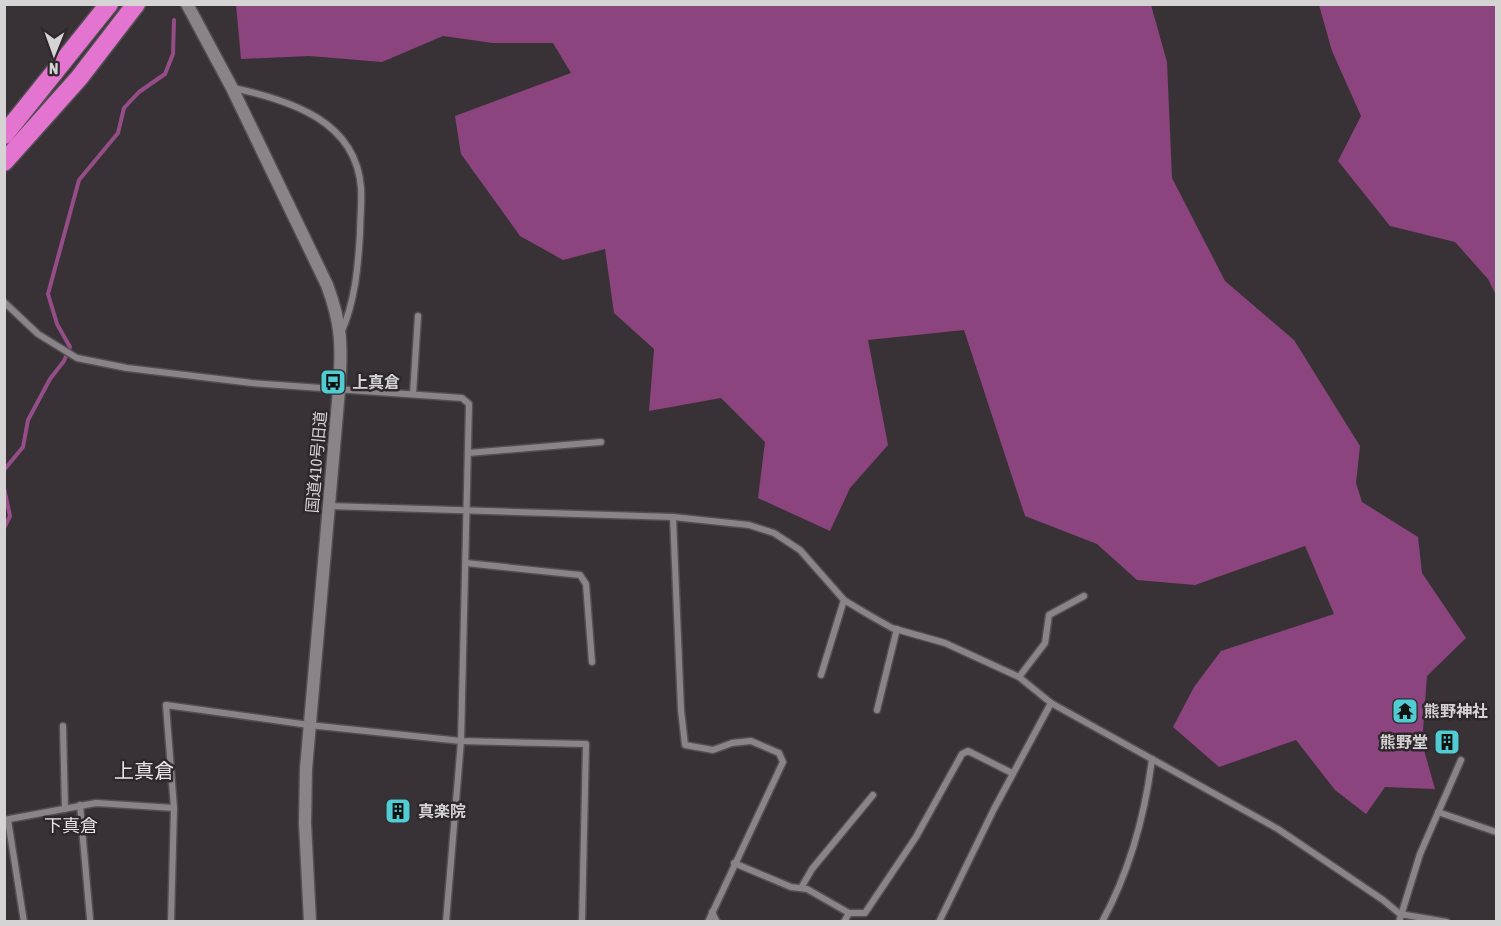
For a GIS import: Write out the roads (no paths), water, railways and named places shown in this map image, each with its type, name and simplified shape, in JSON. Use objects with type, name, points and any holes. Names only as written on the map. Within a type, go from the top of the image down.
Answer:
[{"type":"highway","points":[[4,135],[109,4]]},
{"type":"highway","points":[[4,162],[72,87],[136,4]]},
{"type":"street","name":"国道410号旧道","points":[[187,4],[232,88],[327,285],[339,319],[341,333],[339,390],[309,725],[305,801],[310,921]]},
{"type":"street","points":[[232,88],[274,99],[314,116],[339,133],[351,150],[361,187],[359,247],[351,312],[341,333]]},
{"type":"street","points":[[4,302],[39,334],[75,357],[126,368],[181,375],[339,390],[462,398],[469,404],[461,741],[446,921]]},
{"type":"street","points":[[413,394],[418,316]]},
{"type":"street","points":[[468,453],[601,442]]},
{"type":"street","points":[[329,506],[467,508],[673,517],[749,525],[774,533],[800,550],[844,600],[897,629],[945,643],[1019,677],[1052,703],[1278,829],[1383,900],[1400,918],[1447,921]]},
{"type":"street","points":[[673,517],[680,698],[685,745],[713,750],[732,743],[751,741],[779,753],[783,762],[708,921]]},
{"type":"street","points":[[466,563],[580,575],[586,584],[592,662]]},
{"type":"street","points":[[1019,677],[1046,643],[1049,615],[1084,596]]},
{"type":"street","points":[[821,675],[844,600]]},
{"type":"street","points":[[877,710],[897,629]]},
{"type":"street","points":[[939,921],[1012,773],[1052,703]]},
{"type":"street","points":[[171,921],[174,808],[166,705],[309,725],[461,741],[586,744],[582,921]]},
{"type":"street","points":[[63,726],[65,809]]},
{"type":"street","points":[[734,863],[791,887],[807,889],[849,913],[865,913],[916,837],[962,754],[968,751],[1012,773]]},
{"type":"street","points":[[1102,921],[1114,899],[1140,823],[1152,759]]},
{"type":"street","points":[[1400,918],[1420,854],[1461,760]]},
{"type":"street","points":[[801,888],[812,869],[873,795]]},
{"type":"street","points":[[24,921],[6,820],[96,803],[174,808]]},
{"type":"street","points":[[80,805],[90,919]]},
{"type":"street","points":[[1438,812],[1497,832]]},
{"type":"street","points":[[712,912],[717,921]]},
{"type":"street","points":[[844,921],[849,913]]},
{"type":"waterway","points":[[4,470],[23,447],[28,420],[70,347],[57,324],[48,294],[79,180],[118,133],[124,108],[139,92],[165,74],[173,54],[174,20]]},
{"type":"waterway","points":[[4,488],[10,516],[4,528]]},
{"type":"place","name":"上真倉","points":[[333,382]]},
{"type":"place","name":"熊野神社","points":[[1405,711]]},
{"type":"place","name":"熊野堂","points":[[1447,742]]},
{"type":"place","name":"真楽院","points":[[398,811]]},
{"type":"district","name":"上真倉","points":[[144,770]]},
{"type":"district","name":"下真倉","points":[[71,825]]}]
